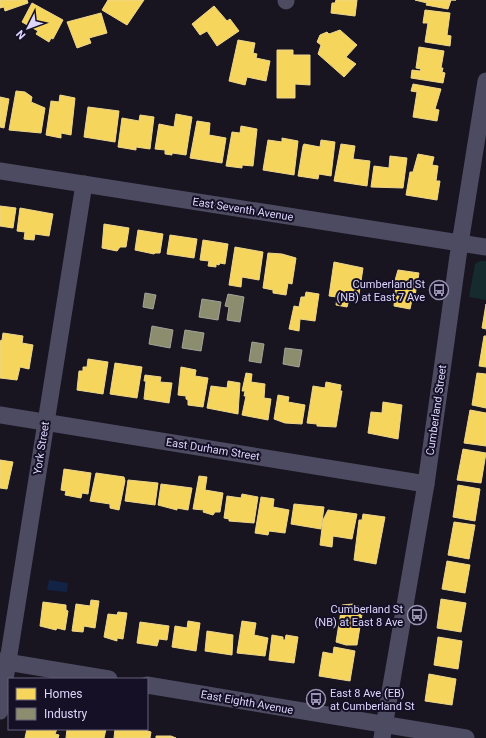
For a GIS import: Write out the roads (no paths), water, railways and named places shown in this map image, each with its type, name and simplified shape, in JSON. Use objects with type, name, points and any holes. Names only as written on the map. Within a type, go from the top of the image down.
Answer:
[{"type":"street","name":"Cumberland Street","points":[[383,732],[426,484],[460,241],[486,81]]},
{"type":"street","name":"East Seventh Avenue","points":[[0,171],[460,241],[486,247]]},
{"type":"street","name":"York Street","points":[[0,711],[4,661],[84,184]]},
{"type":"street","name":"East Durham Street","points":[[0,415],[426,484]]},
{"type":"street","points":[[4,661],[103,678]]},
{"type":"street","name":"East Eighth Avenue","points":[[148,685],[383,732],[466,738]]},
{"type":"water","points":[[49,580],[68,583],[67,592],[47,590]]},
{"type":"place","name":"Cumberland St (NB) at East 7 Ave","points":[[439,290]]},
{"type":"place","name":"Cumberland St (NB) at East 8 Ave","points":[[417,615]]},
{"type":"place","name":"East 8 Ave (EB) at Cumberland St","points":[[316,699]]}]
